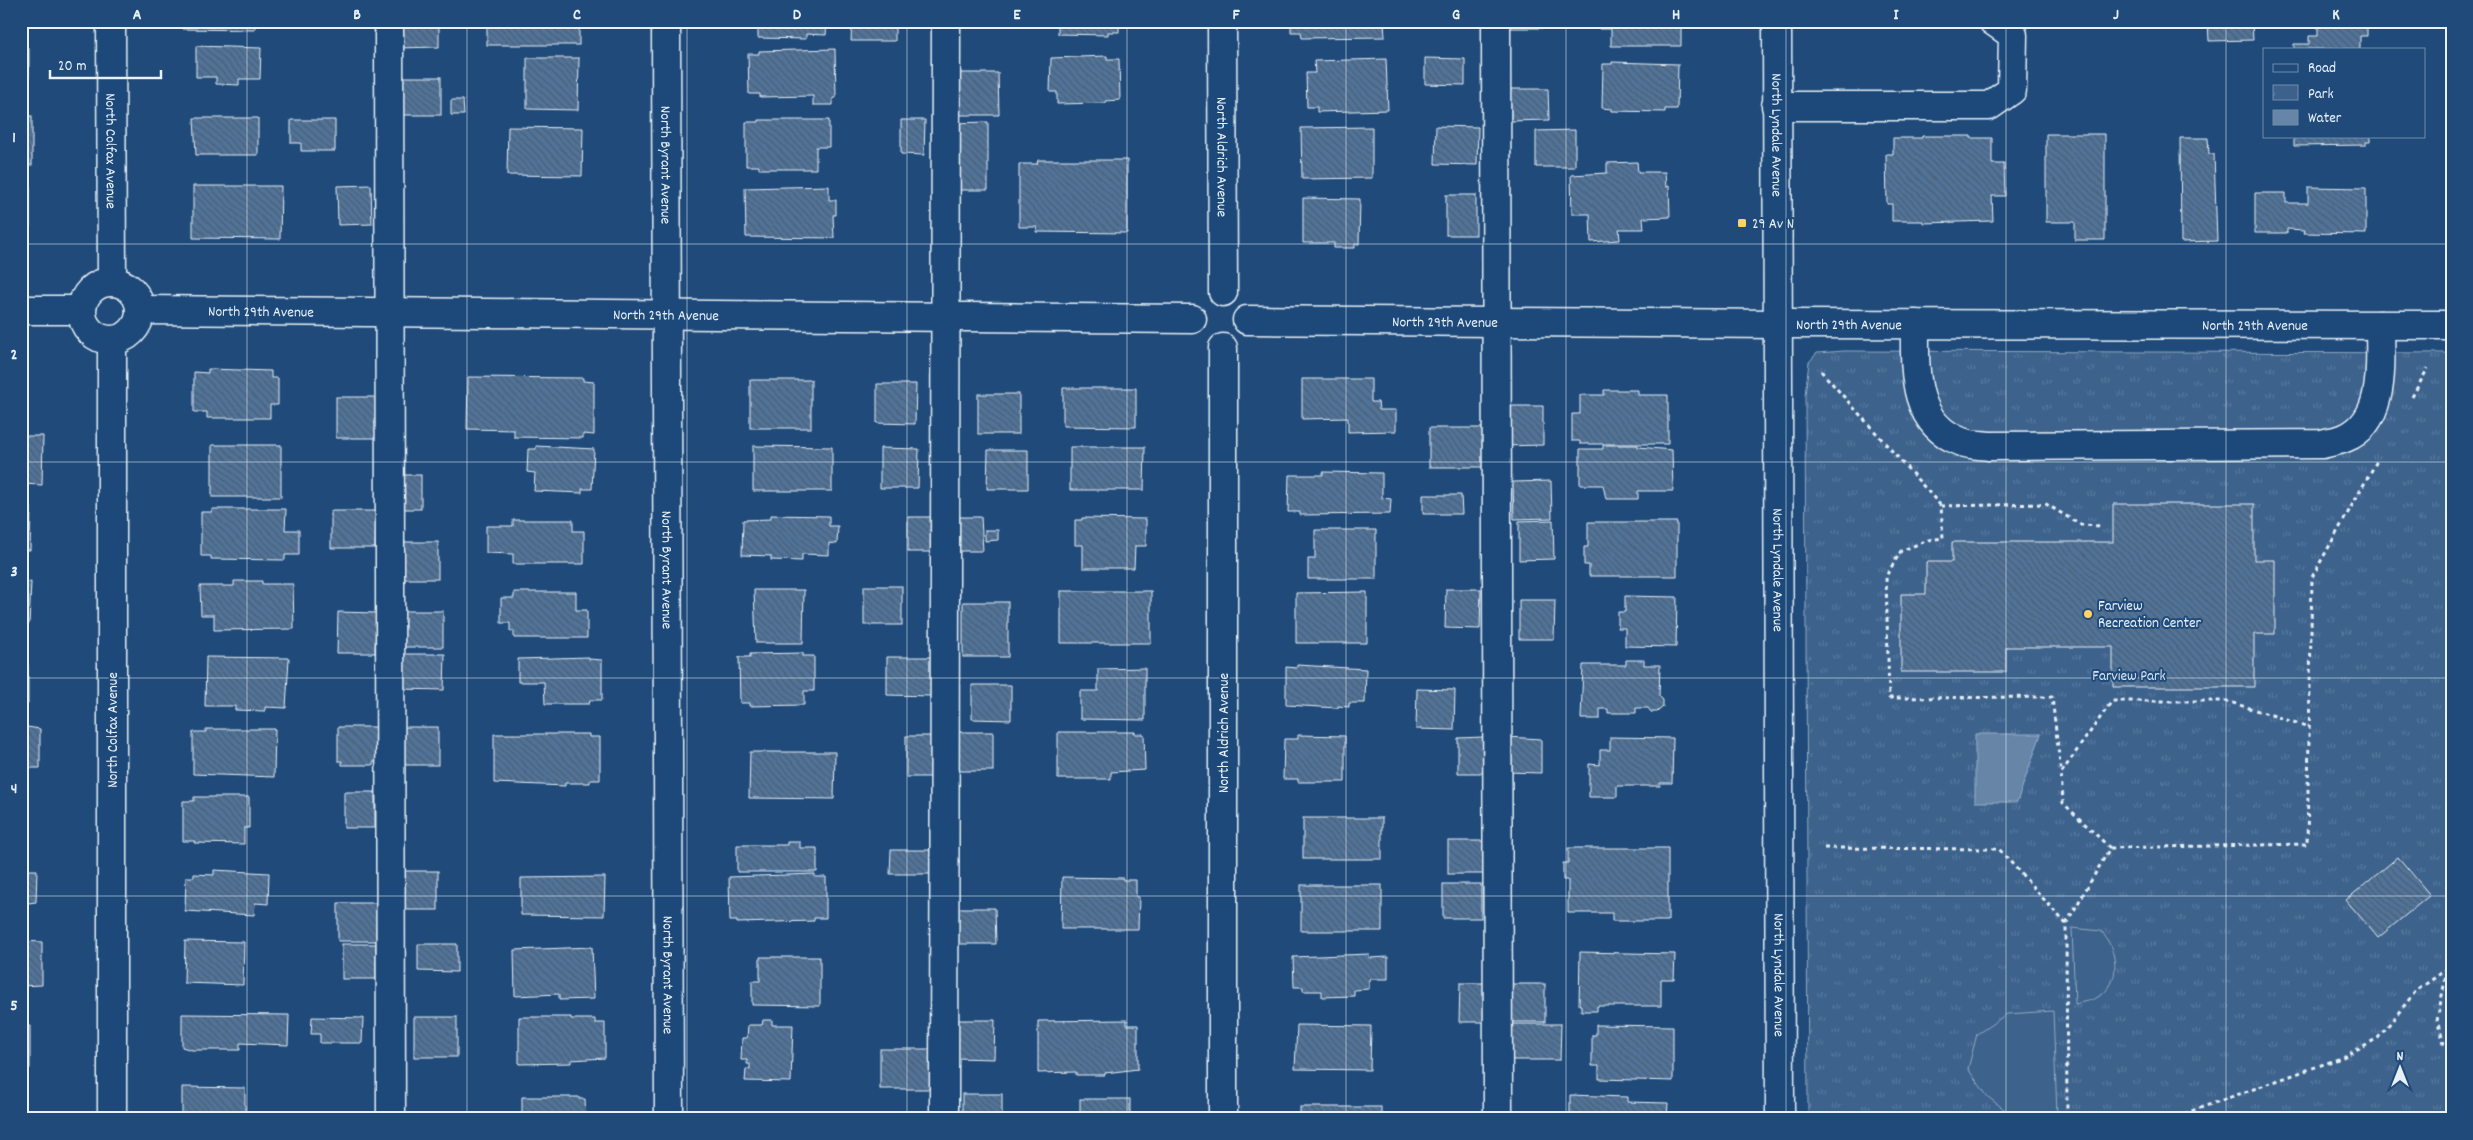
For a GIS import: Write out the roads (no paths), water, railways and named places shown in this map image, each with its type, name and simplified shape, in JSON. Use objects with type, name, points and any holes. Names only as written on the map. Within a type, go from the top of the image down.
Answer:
[{"type":"street","name":"North Colfax Avenue","points":[[111,21],[112,282]]},
{"type":"street","points":[[389,21],[391,1119]]},
{"type":"street","name":"North Byrant Avenue","points":[[666,21],[669,1119]]},
{"type":"street","points":[[944,1119],[946,21]]},
{"type":"street","name":"North Aldrich Avenue","points":[[1222,21],[1223,292]]},
{"type":"street","points":[[1496,21],[1495,322],[1498,1119]]},
{"type":"street","name":"North Lyndale Avenue","points":[[1777,21],[1780,1119]]},
{"type":"street","points":[[1776,106],[1989,106],[2012,90],[2013,35],[1993,21]]},
{"type":"street","points":[[103,282],[112,282],[120,283],[134,294],[140,310],[135,328],[129,335],[112,341],[102,340],[87,328],[81,310],[88,293],[94,287],[103,282]]},
{"type":"street","points":[[1214,292],[1223,292],[1231,294],[1243,305],[1247,320],[1243,335],[1231,345],[1223,348],[1213,347],[1197,337],[1192,319],[1198,302],[1214,292]]},
{"type":"street","points":[[21,310],[81,310]]},
{"type":"street","name":"North 29th Avenue","points":[[140,310],[1192,319]]},
{"type":"street","name":"North 29th Avenue","points":[[1247,320],[1777,324],[2452,325]]},
{"type":"street","points":[[1916,324],[1917,388],[1922,404],[1933,421],[1950,436],[1963,442],[1989,446],[2322,444],[2346,438],[2371,414],[2377,396],[2380,378],[2380,325]]},
{"type":"street","name":"North Colfax Avenue","points":[[112,341],[112,1119]]},
{"type":"street","name":"North Aldrich Avenue","points":[[1223,348],[1223,1119]]},
{"type":"water","points":[[1975,734],[2041,734],[2017,802],[1975,802]]},
{"type":"place","name":"29 Av N","points":[[1742,223]]},
{"type":"place","name":"Farview Recreation Center","points":[[2088,614]]},
{"type":"park label","name":"Farview Park","points":[[2129,675]]}]
